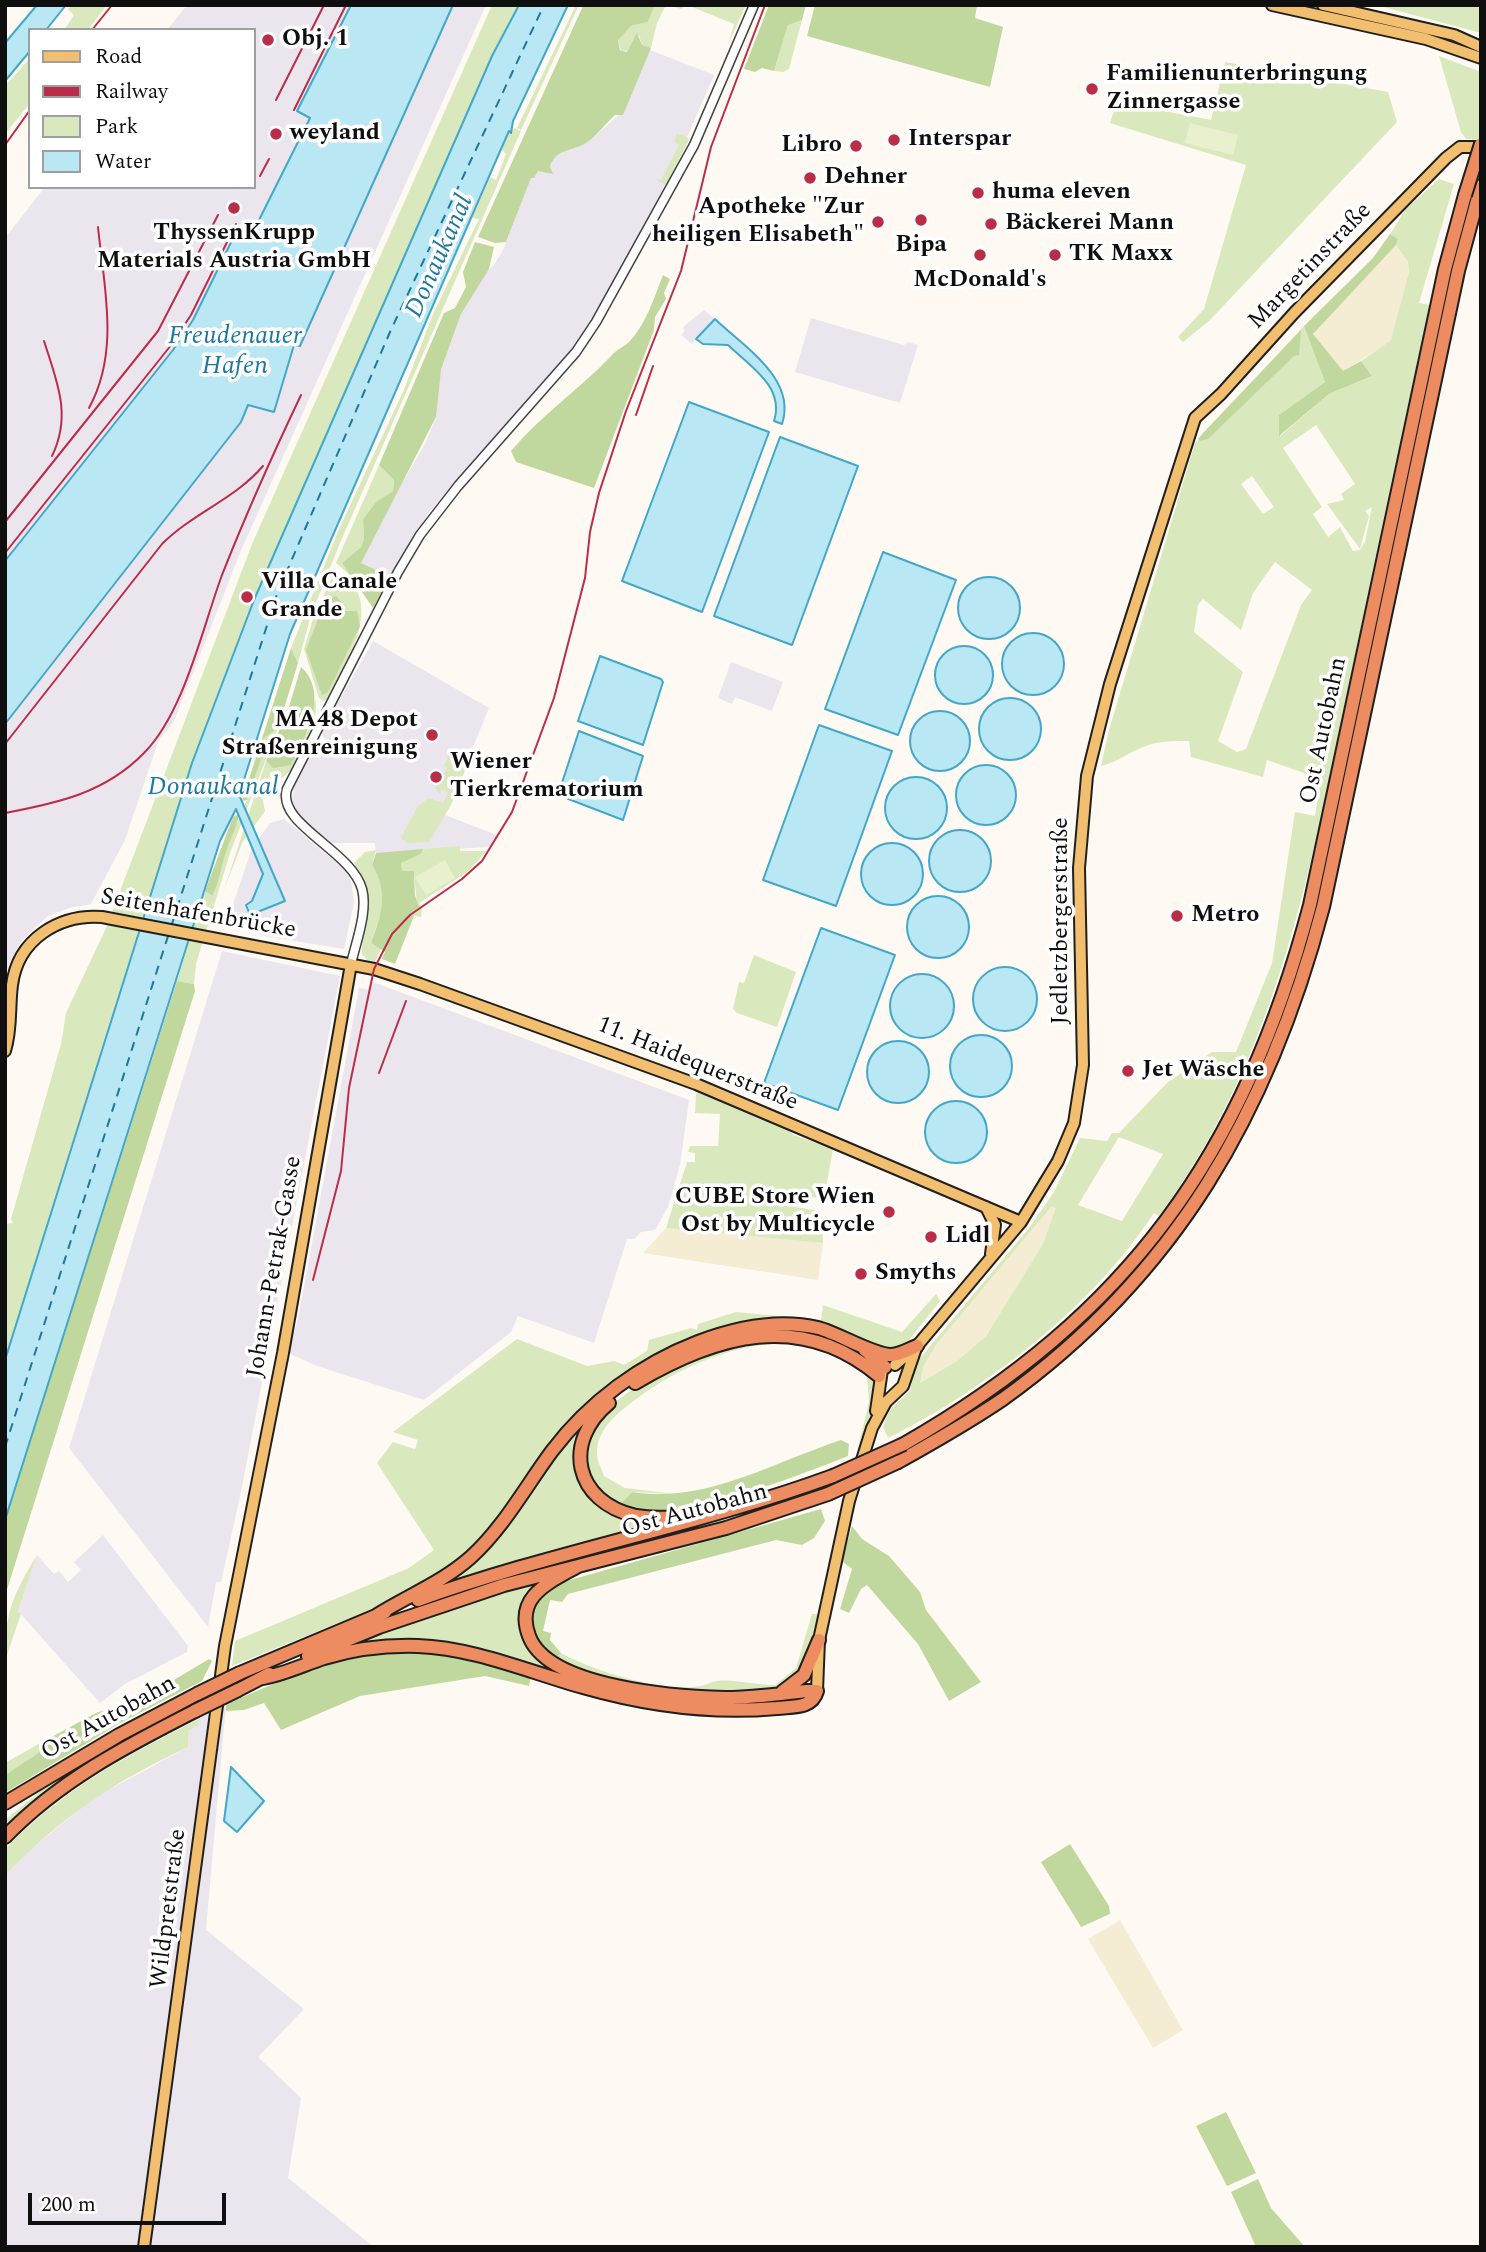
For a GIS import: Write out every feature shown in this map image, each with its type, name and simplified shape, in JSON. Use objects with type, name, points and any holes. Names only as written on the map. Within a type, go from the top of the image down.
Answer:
[{"type":"highway","points":[[1474,193],[1481,145]]},
{"type":"highway","name":"Ost Autobahn","points":[[5,1837],[51,1795],[90,1768],[195,1711],[321,1651],[426,1610],[504,1585],[726,1528],[828,1493],[898,1462],[1002,1399],[1048,1364],[1120,1295],[1166,1242],[1214,1175],[1242,1126],[1269,1071],[1307,967],[1323,907],[1474,193]]},
{"type":"highway","name":"Ost Autobahn","points":[[5,1803],[107,1741],[197,1694],[377,1615],[500,1573],[724,1513],[833,1476],[904,1444],[976,1401],[1027,1363],[1107,1291],[1148,1244],[1189,1188],[1231,1119],[1258,1065],[1294,963],[1313,891],[1445,269],[1474,193]]},
{"type":"highway","points":[[377,1615],[422,1592],[472,1556],[494,1533],[554,1449],[585,1413],[647,1366],[714,1336],[762,1326],[808,1326],[887,1355],[917,1346]]},
{"type":"highway","points":[[724,1513],[709,1511],[655,1517],[636,1516],[605,1502],[585,1479],[580,1465],[583,1435],[591,1420],[630,1386],[658,1370],[688,1356],[748,1339],[775,1336],[824,1342],[885,1374]]},
{"type":"highway","points":[[853,1341],[885,1374]]},
{"type":"highway","points":[[263,1678],[357,1651],[421,1646],[470,1654],[593,1690],[670,1706],[725,1710],[800,1705],[813,1701],[817,1691],[704,1697],[636,1689],[584,1677],[546,1659],[529,1638],[525,1619],[527,1606],[542,1586],[578,1566]]},
{"type":"highway","points":[[777,1694],[804,1675],[819,1640]]},
{"type":"main road","points":[[1272,5],[1428,34],[1481,58]]},
{"type":"main road","points":[[1323,5],[1481,47]]},
{"type":"main road","name":"Margetinstraße","points":[[1195,418],[1221,394],[1294,313],[1460,147],[1481,145]]},
{"type":"main road","name":"Jedletzbergerstraße","points":[[885,1374],[917,1346],[1021,1222],[1058,1161],[1074,1123],[1083,1065],[1079,868],[1087,776],[1110,684],[1195,418]]},
{"type":"main road","name":"Seitenhafenbrücke","points":[[5,1051],[11,1023],[12,984],[22,955],[32,942],[55,924],[78,917],[102,917],[351,964]]},
{"type":"main road","name":"11. Haidequerstraße","points":[[351,964],[444,992],[696,1084],[1021,1222]]},
{"type":"main road","name":"Johann-Petrak-Gasse","points":[[237,1576],[283,1353],[351,964]]},
{"type":"main road","points":[[986,1207],[995,1225],[989,1259]]},
{"type":"main road","name":"Jedletzbergerstraße","points":[[895,1391],[905,1382],[905,1374],[917,1346]]},
{"type":"main road","points":[[885,1374],[905,1374]]},
{"type":"main road","points":[[872,1428],[895,1391],[885,1374]]},
{"type":"main road","points":[[817,1691],[819,1640],[836,1552],[885,1374]]},
{"type":"main road","name":"Wildpretstraße","points":[[145,2247],[225,1646],[237,1576]]},
{"type":"street","points":[[351,964],[364,901],[360,882],[344,860],[290,814],[285,803],[287,789],[398,572],[420,535],[458,486],[576,352],[596,322],[694,145],[718,96],[754,5]]},
{"type":"shaded area","points":[[187,5],[351,5],[298,111],[311,118],[252,232],[239,226],[193,320],[173,350],[5,561],[5,238],[43,189],[256,189],[256,28],[169,28]]},
{"type":"shaded area","points":[[453,5],[486,5],[242,548],[174,721],[158,742],[125,840],[91,904],[48,916],[21,941],[5,973],[5,724],[241,422],[248,405],[274,412],[294,345],[300,346]]},
{"type":"shaded area","points":[[650,50],[714,75],[687,137],[677,133],[680,145],[675,166],[611,288],[570,352],[428,514],[390,576],[361,563],[383,516],[425,444],[436,417],[438,379],[461,314],[484,274],[494,265],[504,248],[531,177],[538,171],[552,173],[550,167],[553,159],[565,150],[587,143],[620,114]]},
{"type":"shaded area","points":[[1396,245],[1408,262],[1409,272],[1391,340],[1343,372],[1314,338],[1314,331]]},
{"type":"shaded area","points":[[704,310],[715,319],[692,344],[681,335],[685,330],[683,327]]},
{"type":"shaded area","points":[[811,318],[904,345],[908,342],[918,345],[900,403],[795,372]]},
{"type":"shaded area","points":[[373,641],[489,708],[445,815],[497,835],[490,847],[376,853],[375,843],[331,843],[295,811],[292,800],[294,788],[308,759],[312,754],[320,755],[325,747],[326,741],[321,733]]},
{"type":"shaded area","points":[[731,662],[783,682],[772,711],[735,697],[732,704],[718,698]]},
{"type":"shaded area","points":[[284,819],[343,868],[351,880],[354,902],[344,949],[264,936],[226,925],[252,848],[270,823]]},
{"type":"shaded area","points":[[222,951],[340,976],[241,1492],[221,1582],[216,1582],[208,1627],[69,1448]]},
{"type":"shaded area","points":[[373,982],[689,1100],[680,1165],[668,1207],[655,1230],[641,1232],[634,1239],[627,1239],[594,1343],[518,1316],[511,1332],[424,1400],[317,1366],[288,1353],[298,1319],[359,988],[370,990]]},
{"type":"shaded area","points":[[1051,1207],[1057,1208],[1043,1244],[986,1336],[957,1361],[920,1383],[923,1367],[936,1345]]},
{"type":"shaded area","points":[[666,1228],[823,1243],[818,1280],[643,1253]]},
{"type":"shaded area","points":[[103,1535],[188,1646],[187,1652],[125,1684],[100,1703],[18,1611],[37,1555],[54,1574],[59,1571],[68,1582],[81,1570],[74,1562]]},
{"type":"shaded area","points":[[226,1704],[206,1930],[304,2009],[258,2057],[301,2098],[288,2178],[374,2247],[5,2247],[5,1876],[29,1851],[92,1799],[188,1747],[189,1731],[199,1725],[199,1719]]},
{"type":"shaded area","points":[[1120,1920],[1183,2030],[1153,2048],[1088,1939]]},
{"type":"green space","points":[[72,5],[107,5],[90,28],[65,28],[74,15],[68,9]]},
{"type":"green space","points":[[492,5],[519,5],[492,56],[254,600],[192,763],[5,1360],[5,1224],[13,1223],[11,1219],[61,1044],[66,1013],[106,928],[252,544]]},
{"type":"green space","points":[[576,5],[579,5],[521,130],[517,128]]},
{"type":"green space","points":[[655,5],[666,5],[657,23],[651,48],[642,45],[639,35],[628,51],[621,50],[618,39],[631,26],[648,22]]},
{"type":"green space","points":[[655,5],[648,22],[631,26],[618,40],[620,50],[627,52],[637,33],[642,45],[651,48],[623,115],[615,115],[590,140],[556,157],[550,167],[553,174],[538,171],[534,178],[531,178],[506,242],[495,243],[478,237],[583,6]]},
{"type":"green space","points":[[668,5],[687,5],[681,9]]},
{"type":"green space","points":[[687,5],[746,5],[728,45],[734,24]]},
{"type":"green space","points":[[769,5],[806,5],[802,20],[788,25],[774,71],[762,68],[755,72],[744,69]]},
{"type":"green space","points":[[815,5],[977,5],[975,18],[1003,27],[990,87],[807,36]]},
{"type":"green space","points":[[1376,5],[1481,5],[1481,33]]},
{"type":"green space","points":[[802,20],[789,69],[783,72],[774,71],[788,25]]},
{"type":"green space","points":[[1439,56],[1481,72],[1481,140],[1466,139],[1461,132]]},
{"type":"green space","points":[[28,60],[28,105],[5,134],[5,86]]},
{"type":"green space","points":[[1225,62],[1388,92],[1397,122],[1209,321],[1183,342],[1178,337],[1204,309],[1246,165],[1110,123],[1117,102],[1211,120]]},
{"type":"green space","points":[[1190,123],[1238,135],[1233,155],[1185,143]]},
{"type":"green space","points":[[514,128],[521,131],[340,543],[311,615],[298,663],[291,648],[339,529],[403,392],[433,314],[479,219],[472,218],[490,177],[496,180],[506,154],[501,149],[510,130],[511,133]]},
{"type":"green space","points":[[677,133],[689,140],[666,185],[655,179],[661,180],[679,145],[674,142]]},
{"type":"green space","points":[[1439,179],[1454,184],[1419,303],[1430,305],[1316,839],[1300,906],[1258,1034],[1231,1096],[1198,1157],[1159,1216],[1154,1213],[1101,1280],[1069,1312],[1000,1370],[963,1395],[888,1438],[883,1427],[894,1406],[910,1391],[916,1363],[1029,1228],[1054,1192],[1080,1138],[1107,1141],[1112,1133],[1119,1133],[1167,1083],[1212,1052],[1236,1052],[1272,963],[1295,812],[1315,816],[1321,779],[1267,760],[1263,777],[1191,757],[1189,741],[1148,745],[1101,766],[1109,730],[1195,443],[1304,326],[1325,382],[1279,415],[1280,436],[1329,394],[1372,376],[1361,361],[1391,340],[1409,272],[1408,262],[1396,245],[1398,239],[1390,234],[1406,209]],"holes":[[[1316,425],[1355,484],[1341,494],[1344,500],[1327,504],[1360,549],[1369,516],[1365,511],[1372,507],[1365,542],[1360,550],[1353,551],[1340,527],[1328,537],[1313,514],[1322,507],[1283,448]],[[1252,476],[1274,507],[1263,514],[1241,484]],[[1275,562],[1312,590],[1301,605],[1246,749],[1237,752],[1218,741],[1243,672],[1194,632],[1198,605],[1203,599],[1241,630],[1253,593]],[[1119,1137],[1163,1154],[1122,1221],[1078,1205]],[[1051,1207],[1056,1208],[1043,1244],[986,1336],[957,1361],[920,1383],[923,1367],[936,1345]]]},
{"type":"green space","points":[[1390,234],[1398,239],[1396,245],[1313,334],[1343,371],[1361,361],[1372,376],[1329,394],[1279,436],[1279,415],[1325,382],[1304,326],[1373,258]]},
{"type":"green space","points":[[475,242],[494,247],[489,269],[461,314],[441,370],[436,417],[361,563],[390,576],[373,608],[342,563],[361,547],[364,539],[363,519],[376,502],[393,491],[394,480],[379,465],[444,313],[455,308],[466,287],[463,272]]},
{"type":"green space","points":[[663,275],[670,279],[664,293],[666,299],[655,317],[654,330],[594,488],[516,462],[511,451],[523,438],[635,335],[649,310]]},
{"type":"green space","points":[[1301,330],[1299,355],[1294,356],[1208,439],[1200,441],[1198,439],[1203,433]]},
{"type":"green space","points":[[379,465],[394,480],[393,491],[376,502],[363,519],[364,539],[361,547],[342,563],[352,577],[336,563]]},
{"type":"green space","points":[[335,571],[351,583],[360,597],[361,614],[352,650],[328,699],[323,701],[319,698],[304,649],[314,616]]},
{"type":"green space","points":[[336,596],[342,603],[339,611],[357,611],[360,626],[328,692],[322,695],[306,650],[325,601]]},
{"type":"green space","points":[[291,648],[298,663],[278,728],[264,738],[260,762],[247,800],[242,801]]},
{"type":"green space","points":[[301,667],[314,689],[312,716],[291,765],[273,768],[266,761],[288,710]]},
{"type":"green space","points":[[315,698],[313,726],[305,747],[290,771],[271,783],[269,791],[262,796],[265,811],[242,843],[223,893],[266,761],[273,768],[309,729]]},
{"type":"green space","points":[[278,728],[230,853],[196,964],[194,984],[177,981],[205,891],[212,896],[218,884],[226,850],[254,779],[263,738]]},
{"type":"green space","points":[[449,754],[466,768],[451,805],[429,842],[407,843],[401,838],[418,806],[429,798],[443,803],[448,793],[442,789],[440,794],[435,789],[447,768],[444,766]]},
{"type":"green space","points":[[239,814],[212,896],[205,891],[233,817]]},
{"type":"green space","points":[[460,846],[460,851],[487,851],[466,873],[419,903],[422,908],[421,917],[410,915],[417,904],[414,872],[402,871],[401,863],[421,854],[423,849]]},
{"type":"green space","points":[[423,849],[421,854],[401,863],[402,871],[414,871],[415,895],[419,907],[410,914],[414,916],[395,964],[382,959],[385,952],[371,943],[382,903],[381,885],[372,865],[376,853]]},
{"type":"green space","points":[[376,850],[372,865],[382,884],[384,903],[371,943],[381,949],[375,962],[367,960],[362,954],[368,898],[367,887],[354,863],[365,852]]},
{"type":"green space","points":[[445,860],[455,878],[426,895],[415,877]]},
{"type":"green space","points":[[754,955],[796,972],[777,1027],[737,1013],[733,1009],[739,982],[744,983]]},
{"type":"green space","points":[[177,981],[194,984],[195,991],[5,1596],[5,1520]]},
{"type":"green space","points":[[700,1091],[782,1126],[794,1135],[833,1149],[824,1199],[798,1195],[796,1207],[818,1211],[822,1216],[823,1243],[666,1228],[687,1162],[695,1162],[695,1153],[688,1152],[690,1146],[718,1146],[720,1114],[695,1113],[696,1094]]},
{"type":"green space","points":[[936,1294],[940,1301],[902,1349],[883,1349],[827,1323],[800,1320],[602,1394],[478,1546],[414,1592],[232,1666],[235,1641],[409,1568],[434,1550],[377,1463],[393,1442],[415,1449],[418,1440],[393,1432],[517,1339],[587,1366],[614,1361],[624,1365],[647,1351],[649,1340],[691,1328],[697,1330],[698,1324],[736,1312],[821,1320],[823,1305],[902,1332]]},
{"type":"green space","points":[[784,1327],[810,1330],[834,1337],[856,1348],[877,1364],[874,1368],[847,1349],[818,1337],[786,1333],[754,1334],[722,1341],[661,1365],[633,1381],[597,1410],[581,1432],[576,1457],[583,1481],[609,1508],[632,1517],[666,1520],[551,1550],[447,1582],[486,1546],[570,1434],[614,1392],[639,1374],[694,1346],[723,1336]]},
{"type":"green space","points":[[770,1339],[825,1345],[873,1376],[877,1397],[857,1452],[869,1402],[867,1377],[842,1358],[814,1347],[784,1344],[753,1347],[721,1354],[663,1381],[618,1413],[602,1433],[597,1454],[604,1476],[625,1488],[675,1494],[632,1492],[623,1501],[625,1506],[597,1486],[587,1464],[589,1436],[613,1404],[650,1378],[690,1359]]},
{"type":"green space","points":[[841,1440],[849,1444],[848,1456],[732,1497],[664,1511],[638,1510],[622,1502],[632,1492],[659,1494],[713,1487]]},
{"type":"green space","points":[[821,1509],[825,1521],[814,1538],[802,1545],[776,1540],[568,1594],[562,1602],[550,1600],[543,1631],[551,1633],[550,1640],[561,1653],[556,1661],[534,1632],[533,1612],[537,1602],[556,1584]]},
{"type":"green space","points":[[852,1526],[862,1539],[889,1556],[920,1592],[926,1610],[981,1682],[949,1701],[918,1644],[867,1585],[861,1589],[849,1613],[840,1609],[852,1569],[842,1561]]},
{"type":"green space","points":[[37,1555],[5,1661],[6,1629],[12,1605],[21,1582]]},
{"type":"green space","points":[[535,1583],[523,1616],[524,1632],[536,1653],[558,1669],[620,1690],[689,1699],[743,1700],[807,1694],[811,1698],[747,1706],[696,1705],[623,1694],[447,1646],[391,1642],[348,1647],[438,1613]]},
{"type":"green space","points":[[812,1614],[818,1614],[805,1667],[778,1690],[702,1694],[625,1683],[584,1673],[556,1661],[561,1653],[591,1667],[629,1679],[668,1686],[701,1686],[714,1681],[775,1685],[796,1668]]},
{"type":"green space","points":[[399,1650],[462,1656],[531,1676],[529,1686],[485,1676],[360,1696],[281,1730],[264,1703],[244,1710],[226,1711],[226,1704],[323,1663],[352,1655]]},
{"type":"green space","points":[[209,1659],[212,1661],[202,1681],[120,1723],[5,1793],[5,1775],[44,1749],[42,1742],[98,1712],[132,1705]]},
{"type":"green space","points":[[173,1715],[79,1769],[5,1830],[5,1820],[55,1779],[126,1737]]},
{"type":"green space","points":[[199,1719],[199,1725],[189,1731],[188,1747],[137,1773],[90,1802],[47,1836],[5,1876],[5,1849],[50,1808],[96,1775]]},
{"type":"green space","points":[[42,1742],[44,1749],[5,1775],[5,1763]]},
{"type":"green space","points":[[1070,1844],[1109,1906],[1110,1914],[1081,1927],[1041,1862]]},
{"type":"green space","points":[[1226,2112],[1256,2173],[1227,2186],[1196,2126]]},
{"type":"green space","points":[[1258,2179],[1271,2208],[1305,2247],[1256,2247],[1231,2192]]},
{"type":"water","points":[[37,5],[66,5],[48,28],[28,28],[28,53],[5,81],[5,43]]},
{"type":"water","name":"Freudenauer Hafen","points":[[351,5],[453,5],[300,346],[294,345],[274,412],[248,405],[241,422],[5,724],[5,561],[173,350],[193,320],[239,226],[253,232],[310,118],[297,111]]},
{"type":"water","name":"Donaukanal","points":[[519,5],[568,5],[513,121],[511,133],[509,131],[290,634],[242,786],[240,797],[285,901],[250,915],[246,905],[252,901],[263,874],[236,809],[220,841],[5,1520],[5,1360],[192,763],[254,600],[492,56]]},
{"type":"water","points":[[715,319],[753,353],[775,378],[785,408],[782,424],[774,421],[775,398],[755,369],[728,345],[703,344],[696,339]]},
{"type":"water","points":[[689,402],[769,432],[702,612],[622,581]]},
{"type":"water","points":[[780,437],[858,466],[792,645],[714,616]]},
{"type":"water","points":[[883,552],[956,580],[898,735],[825,709]]},
{"type":"water","points":[[983,577],[995,577],[1011,586],[1018,596],[1018,620],[1011,630],[995,639],[983,639],[972,634],[963,625],[958,614],[958,602],[963,591],[972,582]]},
{"type":"water","points":[[1033,633],[1055,642],[1064,664],[1055,686],[1033,695],[1011,686],[1002,664],[1011,642]]},
{"type":"water","points":[[958,646],[970,646],[985,654],[993,669],[993,681],[985,696],[970,704],[958,704],[943,696],[935,681],[935,669],[943,654]]},
{"type":"water","points":[[600,656],[663,682],[643,745],[578,721]]},
{"type":"water","points":[[1010,698],[1022,700],[1032,707],[1039,717],[1039,741],[1032,751],[1022,758],[1010,760],[998,758],[988,751],[981,741],[979,729],[981,717],[988,707],[998,700]]},
{"type":"water","points":[[940,711],[952,713],[965,724],[970,741],[968,753],[957,766],[940,771],[928,769],[915,758],[910,741],[912,729],[923,716]]},
{"type":"water","points":[[819,725],[892,751],[836,906],[763,880]]},
{"type":"water","points":[[579,731],[643,756],[623,820],[558,795]]},
{"type":"water","points":[[986,765],[1007,774],[1016,795],[1007,816],[986,825],[965,816],[956,795],[965,774]]},
{"type":"water","points":[[916,777],[928,779],[938,786],[945,796],[945,820],[938,830],[928,837],[916,839],[904,837],[894,830],[887,820],[885,808],[887,796],[894,786],[904,779]]},
{"type":"water","points":[[960,830],[982,839],[991,861],[982,883],[960,892],[938,883],[929,861],[938,839]]},
{"type":"water","points":[[892,843],[904,845],[914,852],[921,862],[921,886],[914,896],[904,903],[892,905],[880,903],[870,896],[863,886],[861,874],[863,862],[870,852],[880,845]]},
{"type":"water","points":[[932,896],[944,896],[960,905],[967,915],[967,939],[960,949],[944,958],[932,958],[921,953],[912,944],[907,933],[907,921],[912,910],[921,901]]},
{"type":"water","points":[[821,928],[895,955],[838,1110],[764,1083]]},
{"type":"water","points":[[1005,967],[1017,969],[1028,976],[1035,987],[1035,1011],[1028,1022],[1017,1029],[1005,1031],[993,1029],[982,1022],[975,1011],[973,999],[975,987],[982,976],[993,969]]},
{"type":"water","points":[[922,974],[940,980],[948,988],[954,1006],[948,1024],[940,1032],[922,1038],[904,1032],[896,1024],[890,1006],[896,988],[904,980]]},
{"type":"water","points":[[981,1035],[993,1037],[1003,1044],[1010,1054],[1010,1078],[1003,1088],[993,1095],[981,1097],[969,1095],[959,1088],[952,1078],[950,1066],[952,1054],[959,1044],[969,1037]]},
{"type":"water","points":[[898,1041],[920,1050],[929,1072],[920,1094],[898,1103],[876,1094],[867,1072],[876,1050]]},
{"type":"water","points":[[956,1101],[978,1110],[987,1132],[978,1154],[956,1163],[934,1154],[925,1132],[934,1110]]},
{"type":"water","points":[[231,1767],[264,1801],[237,1832],[224,1821]]},
{"type":"ferry route","points":[[172,924],[277,594],[390,332],[544,5]]},
{"type":"ferry route","points":[[5,1447],[169,933]]},
{"type":"railway","points":[[94,28],[112,5]]},
{"type":"railway","points":[[276,100],[324,5]]},
{"type":"railway","points":[[294,110],[346,5]]},
{"type":"railway","points":[[313,1280],[341,1171],[349,1088],[374,969],[392,934],[410,915],[462,879],[482,861],[512,812],[554,698],[585,578],[590,532],[599,493],[626,411],[681,271],[711,147],[765,5]]},
{"type":"railway","points":[[5,145],[28,113]]},
{"type":"railway","points":[[260,176],[269,159]]},
{"type":"railway","points":[[5,522],[158,331],[218,215]]},
{"type":"railway","points":[[5,553],[172,344],[191,315],[236,224]]},
{"type":"railway","points":[[89,408],[99,387],[107,342],[106,296],[98,227]]},
{"type":"railway","points":[[44,341],[58,385],[62,412],[58,441],[52,456]]},
{"type":"railway","points":[[636,415],[653,366]]},
{"type":"railway","points":[[5,813],[62,800],[97,787],[129,767],[158,736],[181,693],[231,552],[301,395]]},
{"type":"railway","points":[[5,744],[162,544],[187,523],[240,488],[263,466]]},
{"type":"railway","points":[[379,1073],[406,1001]]},
{"type":"place","name":"Obj. 1","points":[[268,40]]},
{"type":"place","name":"Familienunterbringung Zinnergasse","points":[[1092,89]]},
{"type":"place","name":"weyland","points":[[276,134]]},
{"type":"place","name":"Interspar","points":[[894,140]]},
{"type":"place","name":"Libro","points":[[856,146]]},
{"type":"place","name":"Dehner","points":[[810,178]]},
{"type":"place","name":"huma eleven","points":[[978,193]]},
{"type":"place","name":"ThyssenKrupp Materials Austria GmbH","points":[[234,208]]},
{"type":"place","name":"Bipa","points":[[921,220]]},
{"type":"place","name":"Apotheke \"Zur heiligen Elisabeth\"","points":[[878,222]]},
{"type":"place","name":"Bäckerei Mann","points":[[991,224]]},
{"type":"place","name":"McDonald's","points":[[980,255]]},
{"type":"place","name":"TK Maxx","points":[[1055,255]]},
{"type":"place","name":"Villa Canale Grande","points":[[247,597]]},
{"type":"place","name":"MA48 Depot Straßenreinigung","points":[[432,735]]},
{"type":"place","name":"Wiener Tierkrematorium","points":[[436,777]]},
{"type":"place","name":"Metro","points":[[1177,916]]},
{"type":"place","name":"Jet Wäsche","points":[[1128,1071]]},
{"type":"place","name":"CUBE Store Wien Ost by Multicycle","points":[[889,1212]]},
{"type":"place","name":"Lidl","points":[[931,1237]]},
{"type":"place","name":"Smyths","points":[[861,1274]]}]
